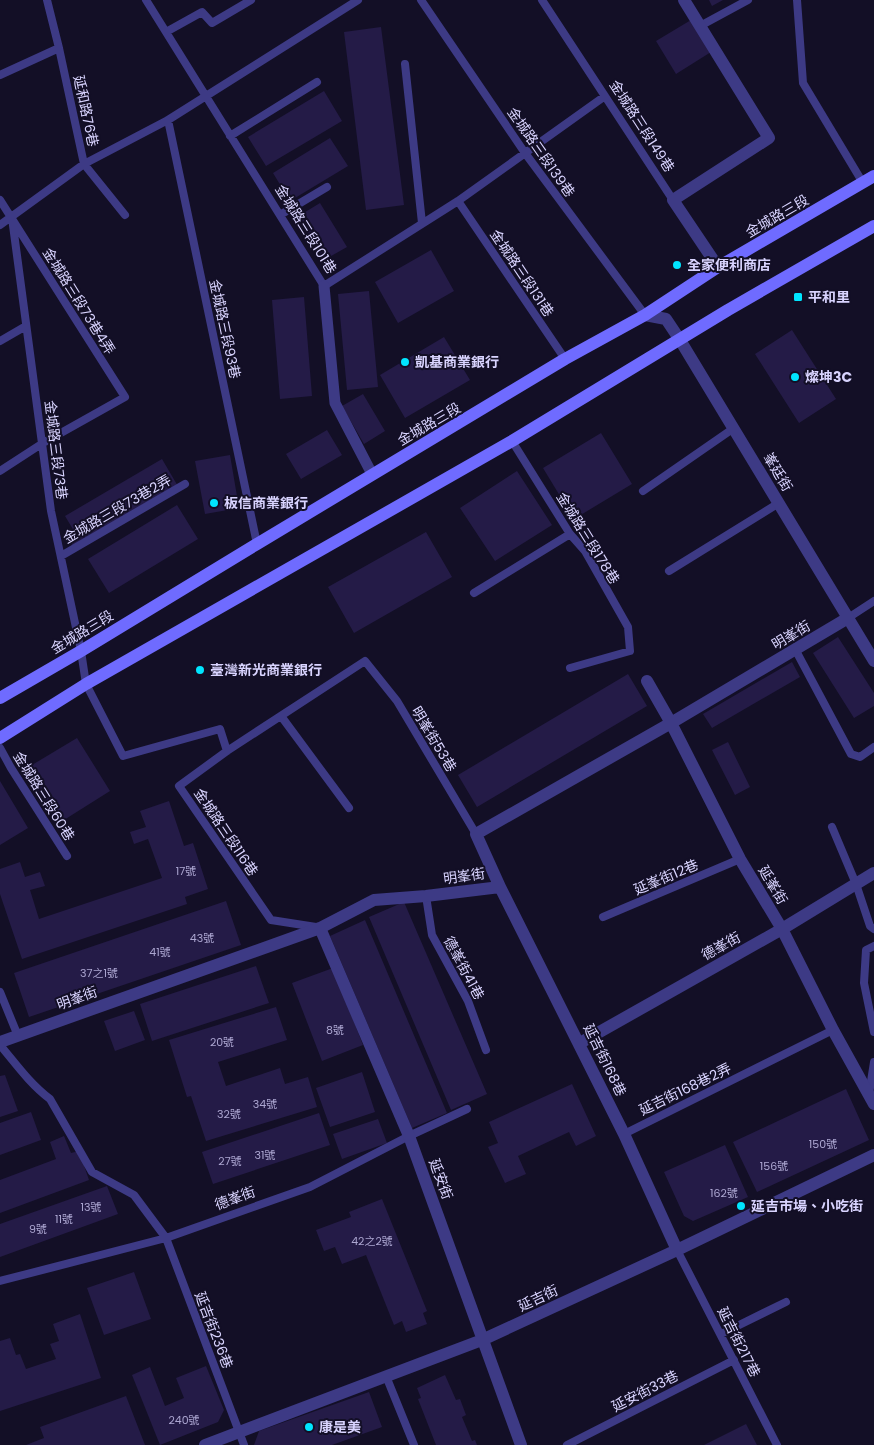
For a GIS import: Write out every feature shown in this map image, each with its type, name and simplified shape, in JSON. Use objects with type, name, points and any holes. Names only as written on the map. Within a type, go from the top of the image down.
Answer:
[{"type":"main road","name":"金城路三段","points":[[0,698],[81,651],[372,474],[566,359],[645,315],[718,267],[869,180]]},
{"type":"main road","points":[[0,738],[86,684],[512,440],[728,310],[874,226]]},
{"type":"street","points":[[673,200],[769,138],[684,0]]},
{"type":"street","name":"金城路三段149巷","points":[[673,200],[718,267]]},
{"type":"street","name":"金城路三段101巷","points":[[324,286],[335,403],[372,474]]},
{"type":"street","name":"峯廷街","points":[[645,315],[666,318],[874,660]]},
{"type":"street","name":"明峯街","points":[[0,1043],[94,1007],[320,928],[374,900],[426,896],[500,886],[476,834],[671,723],[848,618]]},
{"type":"street","name":"延峯街","points":[[647,681],[671,723],[740,859],[782,929],[871,1099]]},
{"type":"street","name":"德峯街","points":[[580,1043],[782,929],[874,872]]},
{"type":"street","name":"延吉街168巷","points":[[500,886],[580,1043],[677,1250]]},
{"type":"street","name":"延安街","points":[[320,928],[409,1136],[521,1445]]},
{"type":"street","name":"延吉街","points":[[205,1445],[482,1340],[677,1250],[874,1155]]},
{"type":"lane","name":"延和路76巷","points":[[46,0],[60,48],[84,164],[125,215]]},
{"type":"lane","name":"金城路三段101巷","points":[[146,0],[324,286]]},
{"type":"lane","points":[[166,32],[202,12],[212,22],[250,0]]},
{"type":"lane","points":[[0,225],[84,164],[168,120],[358,0]]},
{"type":"lane","name":"金城路三段139巷","points":[[422,0],[525,153],[645,315]]},
{"type":"lane","name":"金城路三段149巷","points":[[542,0],[673,200]]},
{"type":"lane","points":[[700,26],[748,0]]},
{"type":"lane","points":[[797,0],[804,83],[869,180]]},
{"type":"lane","points":[[0,75],[60,48]]},
{"type":"lane","points":[[405,64],[422,223]]},
{"type":"lane","points":[[230,136],[317,82]]},
{"type":"lane","points":[[324,286],[458,201],[605,96]]},
{"type":"lane","name":"金城路三段93巷","points":[[168,120],[257,544]]},
{"type":"lane","points":[[280,215],[326,187]]},
{"type":"lane","name":"金城路三段73巷4弄","points":[[0,200],[125,397],[43,443]]},
{"type":"lane","name":"金城路三段131巷","points":[[458,201],[566,359]]},
{"type":"lane","name":"金城路三段73巷","points":[[12,218],[51,511],[81,651],[86,684]]},
{"type":"lane","points":[[0,341],[26,326]]},
{"type":"lane","points":[[643,490],[734,428]]},
{"type":"lane","name":"金城路三段178巷","points":[[512,440],[570,534],[585,551],[628,627],[630,651],[570,668]]},
{"type":"lane","points":[[0,471],[43,443]]},
{"type":"lane","name":"金城路三段73巷2弄","points":[[61,556],[185,484]]},
{"type":"lane","points":[[669,572],[779,503]]},
{"type":"lane","points":[[474,593],[570,534]]},
{"type":"lane","points":[[848,618],[874,601]]},
{"type":"lane","points":[[795,649],[851,754],[860,757],[874,747]]},
{"type":"lane","name":"明峯街53巷","points":[[281,716],[365,661],[397,701],[476,834]]},
{"type":"lane","points":[[86,684],[123,756],[220,729],[227,751],[281,716],[349,808]]},
{"type":"lane","name":"金城路三段60巷","points":[[0,748],[67,856]]},
{"type":"lane","name":"金城路三段116巷","points":[[227,751],[179,786],[271,920],[320,928]]},
{"type":"lane","points":[[832,827],[856,884],[870,926],[874,929]]},
{"type":"lane","name":"延峯街12巷","points":[[603,917],[740,859]]},
{"type":"lane","name":"德峯街41巷","points":[[426,896],[432,935],[468,1001],[486,1050]]},
{"type":"lane","points":[[874,946],[866,950],[864,983],[874,1032]]},
{"type":"lane","points":[[0,992],[18,1036]]},
{"type":"lane","name":"延吉街168巷2弄","points":[[624,1134],[834,1030]]},
{"type":"lane","name":"延吉街236巷","points":[[0,1043],[18,1068],[39,1091],[50,1099],[92,1172],[134,1195],[166,1238],[244,1445]]},
{"type":"lane","points":[[871,1099],[874,1062]]},
{"type":"lane","name":"德峯街","points":[[0,1281],[166,1238],[310,1187],[409,1136],[468,1109]]},
{"type":"lane","name":"延吉街217巷","points":[[677,1250],[777,1445]]},
{"type":"lane","points":[[721,1334],[786,1302]]},
{"type":"lane","name":"延安街33巷","points":[[567,1445],[734,1360]]},
{"type":"lane","points":[[386,1376],[414,1445]]},
{"type":"building","points":[[709,0],[723,0],[712,6]]},
{"type":"building","points":[[691,20],[711,52],[676,74],[656,41]]},
{"type":"building","points":[[381,27],[404,205],[366,210],[344,32]]},
{"type":"building","points":[[324,91],[342,121],[266,166],[248,137]]},
{"type":"building","points":[[330,138],[348,166],[290,201],[273,173]]},
{"type":"building","points":[[320,203],[347,247],[324,260],[297,217]]},
{"type":"building","points":[[431,250],[454,291],[398,323],[375,282]]},
{"type":"building","points":[[369,291],[378,387],[347,390],[338,294]]},
{"type":"building","points":[[304,297],[312,396],[280,399],[272,300]]},
{"type":"building","name":"燦坤3C","points":[[792,330],[836,399],[799,423],[755,354]]},
{"type":"building","points":[[444,337],[470,380],[405,418],[380,375]]},
{"type":"building","points":[[363,394],[385,431],[364,444],[342,406]]},
{"type":"building","points":[[327,430],[342,455],[301,479],[286,454]]},
{"type":"building","points":[[601,433],[632,484],[574,519],[543,468]]},
{"type":"building","points":[[230,455],[239,508],[205,514],[195,461]]},
{"type":"building","points":[[162,459],[179,488],[74,549],[67,536],[74,531],[65,516]]},
{"type":"building","points":[[517,471],[552,525],[495,561],[460,508]]},
{"type":"building","points":[[177,505],[198,539],[109,593],[88,559]]},
{"type":"building","points":[[426,532],[452,577],[354,633],[328,587]]},
{"type":"building","points":[[838,637],[874,693],[874,706],[854,718],[813,653]]},
{"type":"building","points":[[792,662],[800,677],[712,728],[703,714]]},
{"type":"building","points":[[628,674],[647,706],[477,807],[458,775]]},
{"type":"building","points":[[77,738],[110,791],[56,825],[22,771]]},
{"type":"building","points":[[728,742],[750,787],[735,795],[712,750]]},
{"type":"building","points":[[0,781],[28,828],[0,845]]},
{"type":"building","points":[[169,801],[184,846],[193,843],[208,889],[185,897],[187,904],[22,959],[0,894],[0,869],[20,862],[25,877],[40,872],[45,886],[30,890],[39,919],[162,878],[148,839],[134,844],[130,832],[146,827],[140,811]]},
{"type":"building","points":[[226,901],[241,945],[29,1017],[14,973]]},
{"type":"building","points":[[404,902],[487,1094],[451,1110],[369,917]]},
{"type":"building","points":[[365,920],[447,1113],[412,1128],[330,936]]},
{"type":"building","points":[[256,966],[269,1003],[152,1041],[140,1004]]},
{"type":"building","points":[[333,968],[363,1045],[322,1061],[292,983]]},
{"type":"building","points":[[276,1007],[287,1040],[218,1062],[226,1086],[280,1068],[285,1084],[308,1077],[317,1107],[206,1141],[191,1096],[187,1097],[169,1040]]},
{"type":"building","points":[[134,1011],[145,1040],[115,1051],[104,1021]]},
{"type":"building","points":[[362,1072],[375,1112],[330,1127],[316,1088]]},
{"type":"building","points":[[5,1075],[18,1111],[0,1117],[0,1076]]},
{"type":"building","points":[[572,1084],[596,1136],[576,1146],[569,1132],[518,1156],[526,1174],[505,1183],[488,1147],[498,1143],[489,1122]]},
{"type":"building","points":[[846,1089],[869,1140],[757,1192],[733,1142]]},
{"type":"building","points":[[31,1112],[41,1140],[0,1155],[0,1123]]},
{"type":"building","points":[[319,1113],[330,1145],[213,1184],[202,1152]]},
{"type":"building","points":[[378,1119],[387,1143],[342,1159],[333,1134]]},
{"type":"building","points":[[64,1136],[71,1153],[79,1151],[89,1180],[0,1213],[0,1180],[56,1159],[50,1142]]},
{"type":"building","points":[[725,1145],[748,1197],[693,1221],[684,1216],[664,1172]]},
{"type":"building","points":[[107,1186],[118,1214],[0,1257],[0,1224]]},
{"type":"building","points":[[382,1199],[427,1311],[423,1313],[427,1324],[406,1332],[402,1321],[394,1325],[366,1255],[342,1264],[335,1247],[324,1251],[316,1230],[351,1217],[349,1212]]},
{"type":"building","points":[[134,1272],[151,1319],[104,1335],[87,1288]]},
{"type":"building","points":[[80,1314],[101,1378],[0,1411],[0,1341],[10,1338],[16,1355],[20,1354],[26,1369],[56,1359],[50,1344],[59,1341],[53,1324]]},
{"type":"building","points":[[206,1366],[224,1410],[218,1422],[160,1445],[132,1375],[150,1367],[165,1406],[184,1398],[176,1378]]},
{"type":"building","points":[[445,1375],[456,1400],[460,1399],[466,1415],[462,1417],[472,1441],[475,1440],[477,1445],[436,1445],[418,1399],[421,1398],[417,1388]]},
{"type":"building","points":[[369,1392],[382,1427],[332,1445],[254,1445],[259,1431]]},
{"type":"building","points":[[126,1396],[145,1445],[26,1445],[44,1438],[40,1427]]},
{"type":"building","points":[[746,1424],[757,1445],[704,1445]]},
{"type":"place","name":"全家便利商店","points":[[677,265]]},
{"type":"place","name":"平和里","points":[[798,297]]},
{"type":"place","name":"凱基商業銀行","points":[[405,362]]},
{"type":"place","name":"燦坤3C","points":[[795,377]]},
{"type":"place","name":"板信商業銀行","points":[[214,503]]},
{"type":"place","name":"臺灣新光商業銀行","points":[[200,670]]},
{"type":"place","name":"延吉市場、小吃街","points":[[741,1206]]},
{"type":"place","name":"康是美","points":[[309,1427]]}]
